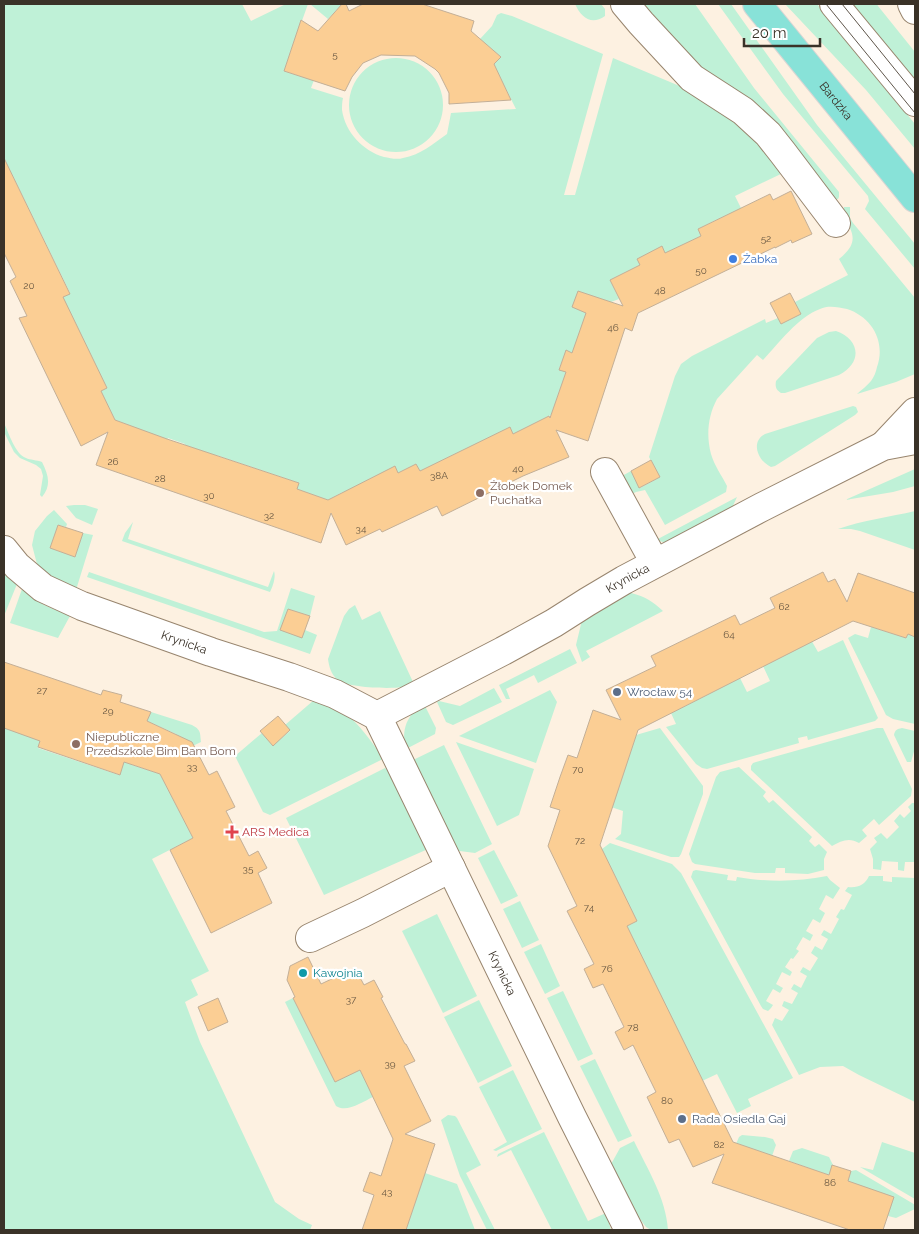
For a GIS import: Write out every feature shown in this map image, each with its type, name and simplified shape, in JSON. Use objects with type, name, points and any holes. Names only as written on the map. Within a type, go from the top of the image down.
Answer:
[{"type":"main road","name":"Bardzka","points":[[757,4],[915,198]]},
{"type":"street","points":[[625,4],[640,23],[692,78],[743,111],[768,134],[836,223]]},
{"type":"street","points":[[834,4],[915,102]]},
{"type":"street","points":[[914,4],[915,10]]},
{"type":"street","name":"Krynicka","points":[[883,446],[915,412]]},
{"type":"street","name":"Krynicka","points":[[377,716],[554,623],[655,563],[883,446],[915,440]]},
{"type":"street","points":[[605,472],[655,563]]},
{"type":"street","name":"Krynicka","points":[[4,550],[17,566],[43,588],[82,606],[335,694],[377,716],[629,1230]]},
{"type":"street","points":[[310,938],[450,868]]},
{"type":"green space","points":[[4,4],[242,4],[251,21],[286,4],[308,4],[284,71],[314,80],[311,88],[343,98],[342,110],[344,118],[356,140],[376,154],[396,159],[409,157],[421,152],[447,134],[451,113],[516,109],[491,60],[501,57],[480,39],[492,26],[497,15],[501,13],[603,54],[564,195],[575,195],[613,58],[701,95],[743,125],[783,173],[735,196],[741,208],[743,207],[745,211],[716,220],[698,229],[701,236],[665,253],[662,247],[640,265],[610,280],[619,299],[611,302],[572,353],[566,351],[559,369],[566,372],[551,415],[513,434],[510,428],[420,471],[416,464],[398,473],[394,467],[369,479],[346,498],[343,492],[328,500],[297,489],[299,483],[216,455],[214,461],[184,450],[185,444],[168,438],[165,444],[130,432],[131,426],[115,420],[101,391],[107,388],[68,308],[57,300],[70,293],[4,158]]},
{"type":"green space","points":[[310,4],[342,4],[328,19]]},
{"type":"green space","points":[[575,4],[601,4],[605,9],[605,16],[595,20],[587,19],[580,13]]},
{"type":"green space","points":[[641,4],[695,4],[754,88],[839,192],[838,199],[833,200],[762,112],[735,89],[700,67]]},
{"type":"green space","points":[[718,4],[731,4],[817,125],[915,244],[915,269],[865,209],[869,201],[868,196],[783,94]]},
{"type":"green space","points":[[785,4],[817,4],[915,124],[915,149],[866,90]]},
{"type":"green space","points":[[852,4],[877,4],[915,52],[915,82]]},
{"type":"green space","points":[[396,58],[414,62],[429,72],[439,87],[443,105],[439,123],[429,138],[414,148],[396,152],[378,148],[363,138],[353,123],[349,105],[353,87],[363,72],[378,62]]},
{"type":"green space","points":[[844,207],[850,207],[850,218],[853,223],[915,298],[915,374],[857,394],[871,381],[876,371],[880,349],[875,332],[864,318],[847,309],[826,307],[812,313],[789,331],[763,360],[757,355],[717,399],[714,405],[709,426],[709,447],[712,458],[727,486],[726,492],[665,525],[645,490],[628,496],[622,476],[631,471],[640,488],[660,477],[649,457],[675,376],[681,364],[692,356],[765,319],[766,323],[778,318],[781,324],[800,314],[795,302],[848,275],[839,259],[852,244],[853,239],[850,228],[843,216]]},
{"type":"green space","points":[[836,331],[850,340],[856,352],[852,364],[847,370],[839,375],[785,393],[778,391],[776,381],[817,338]]},
{"type":"green space","points":[[853,406],[856,407],[858,412],[855,415],[775,466],[771,467],[766,464],[759,456],[758,442],[760,437],[765,434]]},
{"type":"green space","points":[[4,423],[13,443],[22,456],[42,462],[48,484],[42,497],[40,495],[43,476],[41,469],[20,458],[14,452],[4,432]]},
{"type":"green space","points":[[915,469],[915,486],[893,492],[845,500]]},
{"type":"green space","points":[[737,497],[732,508],[672,542],[656,540]]},
{"type":"green space","points":[[85,505],[98,509],[92,525],[76,518],[66,506]]},
{"type":"green space","points":[[54,510],[67,524],[66,527],[58,525],[50,548],[75,557],[83,533],[93,535],[76,590],[53,580],[38,568],[32,545],[35,531]]},
{"type":"green space","points":[[915,511],[915,550],[860,531],[838,529],[867,521]]},
{"type":"green space","points":[[133,522],[128,539],[268,587],[274,571],[274,582],[270,592],[122,541]]},
{"type":"green space","points":[[4,572],[17,584],[4,616]]},
{"type":"green space","points":[[89,572],[264,632],[277,631],[291,588],[315,596],[310,616],[288,609],[281,630],[305,630],[317,635],[310,654],[87,577]]},
{"type":"green space","points":[[22,589],[44,605],[70,616],[58,638],[10,623]]},
{"type":"green space","points":[[631,593],[641,596],[663,611],[586,651],[590,657],[582,662],[576,645],[582,620],[618,596]]},
{"type":"green space","points":[[355,605],[362,620],[380,611],[413,682],[403,687],[369,687],[343,683],[334,676],[328,659],[344,616]]},
{"type":"green space","points":[[871,627],[906,638],[908,634],[915,637],[915,724],[893,719],[886,715],[848,638],[855,634],[868,638]]},
{"type":"green space","points":[[810,638],[818,652],[843,640],[878,718],[875,721],[808,740],[807,736],[798,738],[799,743],[707,769],[696,764],[666,727],[676,724],[671,713],[740,678],[747,692],[770,681],[763,666]]},
{"type":"green space","points":[[570,649],[577,663],[538,683],[534,675],[506,689],[510,699],[506,699],[499,685]]},
{"type":"green space","points":[[494,688],[502,702],[453,725],[446,722],[437,702],[460,706]]},
{"type":"green space","points":[[550,690],[557,702],[536,763],[459,736]]},
{"type":"green space","points":[[314,700],[336,708],[349,716],[383,759],[270,815],[263,812],[235,756],[262,733],[273,745],[290,731],[285,725]]},
{"type":"green space","points":[[425,706],[436,728],[435,734],[406,749],[404,734],[408,719],[415,711]]},
{"type":"green space","points":[[151,712],[197,728],[200,732],[201,742],[174,755],[170,754],[176,734],[147,721]]},
{"type":"green space","points":[[46,722],[38,748],[119,775],[128,750],[136,752],[132,765],[160,774],[193,838],[152,859],[209,971],[191,980],[198,995],[185,1002],[200,1042],[275,1202],[299,1219],[312,1225],[310,1230],[4,1230],[4,728],[14,731]]},
{"type":"green space","points":[[660,728],[703,786],[703,794],[679,857],[671,857],[615,839],[621,834],[623,811],[608,806],[619,788],[636,735]]},
{"type":"green space","points":[[877,728],[883,728],[912,789],[911,796],[879,825],[874,819],[862,830],[867,836],[859,843],[848,840],[832,846],[751,770],[753,763]]},
{"type":"green space","points":[[902,728],[915,731],[915,748],[911,762],[907,762],[894,735],[896,730]]},
{"type":"green space","points":[[456,742],[534,769],[519,815],[497,826]]},
{"type":"green space","points":[[444,745],[492,844],[475,853],[452,850],[411,761]]},
{"type":"green space","points":[[739,767],[766,792],[763,796],[769,803],[773,800],[812,837],[809,841],[815,847],[819,844],[827,852],[824,859],[824,870],[808,874],[785,873],[785,868],[776,868],[775,873],[755,873],[692,862],[689,854],[716,777],[720,772]]},
{"type":"green space","points":[[385,768],[390,773],[428,849],[324,895],[286,818]]},
{"type":"green space","points":[[915,803],[915,862],[905,862],[904,871],[898,870],[898,862],[882,861],[881,870],[873,869],[870,849],[877,842],[874,838],[881,833],[887,839],[899,827],[894,821],[900,814],[904,818],[911,811],[908,807]]},
{"type":"green space","points":[[610,843],[672,864],[681,873],[793,1078],[748,1099],[751,1106],[737,1113],[717,1074],[702,1081],[627,926],[637,921],[602,849]]},
{"type":"green space","points":[[494,850],[518,896],[501,904],[478,858]]},
{"type":"green space","points":[[693,871],[728,875],[727,880],[736,881],[737,877],[782,881],[827,876],[840,888],[833,899],[826,895],[819,909],[825,913],[820,923],[813,919],[806,931],[813,935],[810,941],[803,937],[796,949],[799,951],[785,967],[792,972],[790,976],[782,972],[776,984],[783,988],[780,993],[773,989],[766,1001],[773,1005],[768,1011],[761,1006],[691,877]]},
{"type":"green space","points":[[869,876],[883,876],[883,881],[892,882],[892,877],[915,878],[915,1102],[843,1066],[820,1067],[799,1075],[772,1025],[775,1018],[782,1021],[789,1010],[782,1006],[784,1001],[792,1004],[798,993],[791,989],[794,984],[801,988],[807,976],[800,972],[803,967],[810,971],[818,958],[811,953],[815,946],[822,950],[828,939],[821,935],[824,930],[831,934],[839,919],[836,917],[841,909],[844,910],[852,895],[845,891],[848,887],[863,884]]},
{"type":"green space","points":[[520,901],[539,940],[522,948],[503,909]]},
{"type":"green space","points":[[437,914],[477,996],[443,1013],[402,931]]},
{"type":"green space","points":[[541,944],[560,986],[545,994],[524,952]]},
{"type":"green space","points":[[563,991],[593,1054],[578,1061],[547,998]]},
{"type":"green space","points":[[293,998],[335,1081],[360,1070],[373,1097],[350,1108],[336,1106],[285,1002]]},
{"type":"green space","points":[[479,1000],[512,1066],[478,1083],[444,1017]]},
{"type":"green space","points":[[595,1059],[632,1136],[618,1142],[580,1066]]},
{"type":"green space","points":[[513,1070],[542,1129],[496,1151],[493,1150],[507,1142],[479,1087]]},
{"type":"green space","points":[[448,1115],[457,1118],[481,1165],[466,1173],[495,1230],[487,1230],[460,1176],[441,1120]]},
{"type":"green space","points":[[544,1132],[588,1221],[606,1213],[611,1230],[552,1230],[511,1150],[497,1157],[498,1154]]},
{"type":"green space","points":[[742,1135],[773,1139],[776,1145],[772,1156],[736,1144]]},
{"type":"green space","points":[[634,1141],[660,1195],[667,1218],[668,1230],[651,1230],[646,1227],[628,1203],[610,1166],[620,1148]]},
{"type":"green space","points":[[882,1142],[915,1153],[915,1199],[860,1167],[873,1170]]},
{"type":"green space","points":[[802,1148],[829,1157],[833,1165],[829,1175],[789,1161],[793,1151]]},
{"type":"green space","points":[[856,1170],[912,1203],[915,1205],[915,1209],[896,1218],[888,1216],[848,1181],[851,1171]]},
{"type":"green space","points":[[425,1173],[457,1184],[475,1230],[406,1230]]},
{"type":"building","points":[[342,4],[346,4],[349,11],[363,4],[422,4],[474,21],[471,31],[501,57],[494,64],[511,100],[449,104],[449,93],[439,73],[415,56],[381,55],[363,63],[352,77],[345,91],[284,71],[301,20],[318,31]]},
{"type":"building","points":[[4,158],[70,294],[63,297],[107,388],[101,391],[115,420],[299,483],[297,489],[328,500],[395,466],[398,473],[416,464],[420,471],[510,427],[513,434],[549,416],[550,418],[566,372],[559,370],[566,350],[572,353],[586,313],[572,307],[578,291],[623,306],[610,280],[640,265],[637,259],[662,246],[665,253],[701,236],[698,229],[770,194],[773,200],[791,191],[812,234],[792,243],[791,240],[775,247],[638,313],[632,331],[625,328],[588,441],[556,430],[569,457],[523,476],[442,516],[437,506],[382,532],[380,529],[346,545],[331,513],[321,543],[96,465],[108,432],[81,446],[19,318],[27,316],[10,281],[16,277],[4,253]]},
{"type":"building","points":[[790,293],[801,314],[781,324],[770,303]]},
{"type":"building","points":[[651,460],[660,477],[639,488],[631,471]]},
{"type":"building","points":[[58,525],[83,533],[75,557],[50,548]]},
{"type":"building","points":[[823,572],[828,582],[835,579],[847,602],[858,573],[915,593],[915,637],[908,634],[906,638],[853,621],[638,730],[600,845],[637,921],[627,926],[733,1142],[829,1175],[832,1165],[851,1171],[848,1181],[894,1197],[883,1230],[850,1230],[712,1183],[724,1154],[693,1167],[679,1139],[669,1143],[647,1097],[656,1092],[633,1045],[624,1050],[615,1032],[624,1027],[603,984],[593,988],[584,969],[594,964],[567,911],[577,906],[548,846],[560,810],[550,807],[568,755],[577,758],[593,710],[621,720],[606,690],[656,666],[651,656],[735,615],[740,625],[775,608],[770,598]]},
{"type":"building","points":[[288,609],[310,616],[302,638],[280,630]]},
{"type":"building","points":[[4,662],[101,695],[103,690],[122,695],[120,702],[151,712],[147,721],[192,742],[209,775],[217,771],[235,807],[226,811],[249,856],[258,851],[267,868],[258,873],[272,903],[211,933],[170,850],[193,838],[160,774],[124,762],[120,775],[38,747],[40,741],[4,728]]},
{"type":"building","points":[[278,716],[290,730],[273,746],[260,731]]},
{"type":"building","points":[[308,957],[321,984],[355,968],[364,985],[374,980],[383,997],[381,998],[415,1061],[404,1066],[431,1121],[405,1134],[435,1144],[406,1230],[362,1230],[374,1195],[363,1191],[370,1172],[381,1176],[393,1139],[360,1070],[335,1082],[293,998],[295,997],[287,980],[290,966]]},
{"type":"building","points":[[218,998],[228,1022],[208,1031],[198,1007]]},
{"type":"tram line","points":[[826,4],[915,113]]},
{"type":"tram line","points":[[842,4],[915,94]]},
{"type":"place","name":"Żabka","points":[[733,259]]},
{"type":"place","name":"Żłobek Domek Puchatka","points":[[480,493]]},
{"type":"place","name":"Wrocław 54","points":[[617,692]]},
{"type":"place","name":"Niepubliczne Przedszkole Bim Bam Bom","points":[[76,744]]},
{"type":"place","name":"ARS Medica","points":[[232,832]]},
{"type":"place","name":"Kawojnia","points":[[303,973]]},
{"type":"place","name":"Rada Osiedla Gaj","points":[[682,1119]]}]
